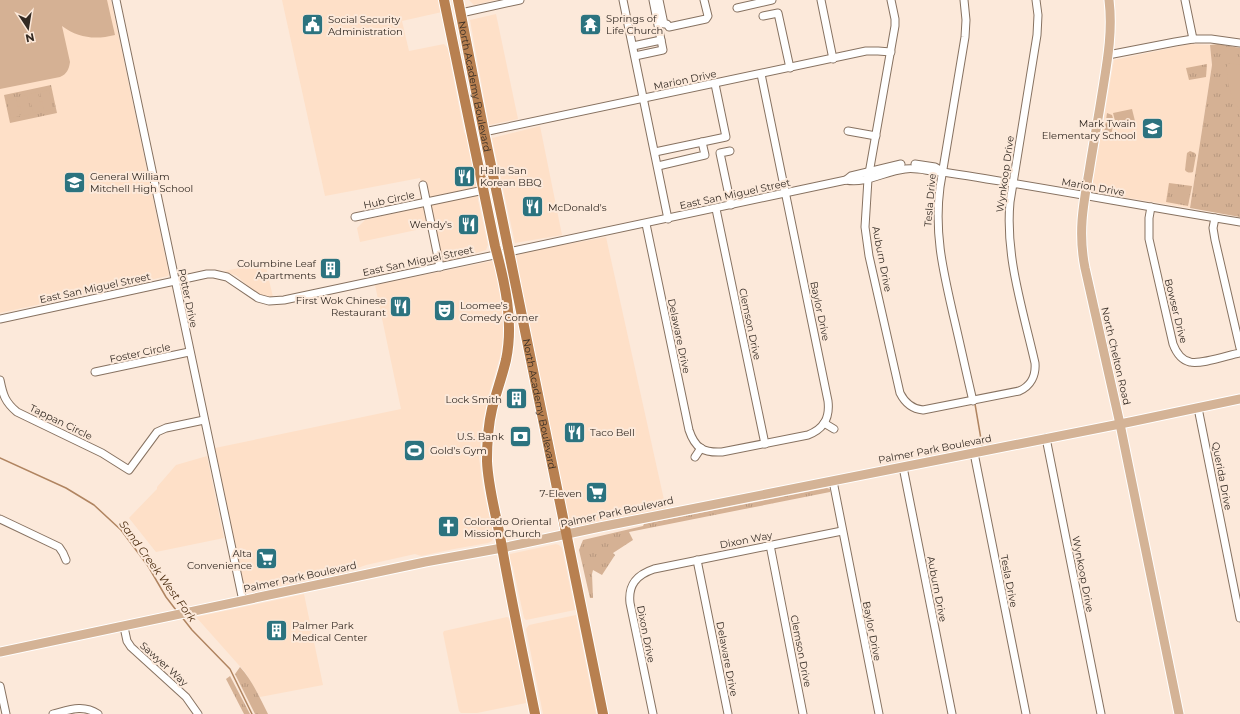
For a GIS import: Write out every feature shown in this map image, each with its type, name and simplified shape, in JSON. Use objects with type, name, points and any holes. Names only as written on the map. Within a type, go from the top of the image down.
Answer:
[{"type":"highway","name":"North Academy Boulevard","points":[[444,0],[498,254],[506,299],[509,333],[506,359],[490,420],[487,442],[487,462],[502,548],[536,714]]},
{"type":"highway","name":"North Academy Boulevard","points":[[458,0],[603,714]]},
{"type":"main road","name":"North Chelton Road","points":[[1109,0],[1111,25],[1108,55],[1084,196],[1081,226],[1083,255],[1120,424],[1179,714]]},
{"type":"main road","name":"Palmer Park Boulevard","points":[[0,652],[124,627],[425,562],[502,548],[1240,399]]},
{"type":"street","name":"Potter Drive","points":[[116,0],[189,352],[243,601]]},
{"type":"street","points":[[461,13],[520,0]]},
{"type":"street","points":[[623,0],[668,219]]},
{"type":"street","points":[[635,56],[663,50],[653,0]]},
{"type":"street","points":[[659,0],[664,24],[667,24],[669,27],[706,19],[708,16],[704,0]]},
{"type":"street","points":[[737,8],[752,2],[772,0],[778,13],[790,68]]},
{"type":"street","points":[[821,0],[833,59]]},
{"type":"street","name":"Auburn Drive","points":[[891,0],[895,26],[869,175],[864,227],[900,392],[903,398],[913,408],[923,410],[973,401]]},
{"type":"street","name":"Tesla Drive","points":[[964,0],[966,20],[965,37],[942,172],[937,217],[939,250],[973,401]]},
{"type":"street","name":"Wynkoop Drive","points":[[973,401],[1019,391],[1031,382],[1035,373],[1035,363],[1012,263],[1009,212],[1038,35],[1036,0]]},
{"type":"street","points":[[1185,0],[1193,39]]},
{"type":"street","points":[[764,16],[778,13]]},
{"type":"street","points":[[1108,55],[1193,39],[1211,39],[1240,43]]},
{"type":"street","points":[[633,46],[661,40]]},
{"type":"street","name":"Marion Drive","points":[[484,132],[872,51],[891,52]]},
{"type":"street","name":"Baylor Drive","points":[[761,74],[828,401],[829,412],[824,424]]},
{"type":"street","points":[[655,152],[726,137],[715,84]]},
{"type":"street","points":[[848,131],[876,136]]},
{"type":"street","points":[[658,166],[705,155],[702,142]]},
{"type":"street","points":[[730,151],[720,153],[731,205]]},
{"type":"street","name":"Marion Drive","points":[[869,175],[903,164],[935,167],[942,172],[1240,222]]},
{"type":"street","name":"East San Miguel Street","points":[[0,319],[207,274],[221,275],[232,279],[258,298],[269,301],[277,301],[786,194],[846,180],[851,176],[869,175]]},
{"type":"street","name":"Hub Circle","points":[[423,185],[440,267]]},
{"type":"street","name":"Hub Circle","points":[[355,217],[484,190]]},
{"type":"street","name":"Bowser Drive","points":[[1152,207],[1149,226],[1150,246],[1175,350],[1185,360],[1195,363],[1240,353]]},
{"type":"street","name":"Clemson Drive","points":[[716,209],[765,444]]},
{"type":"street","points":[[1215,218],[1213,228],[1215,240],[1240,348]]},
{"type":"street","name":"Delaware Drive","points":[[646,224],[689,430],[694,442],[700,448]]},
{"type":"street","name":"Foster Circle","points":[[95,372],[189,352]]},
{"type":"street","name":"Tappan Circle","points":[[0,380],[8,404],[17,412],[102,453],[129,470],[157,432],[166,428],[204,420]]},
{"type":"street","name":"Querida Drive","points":[[1198,408],[1240,618]]},
{"type":"street","points":[[695,457],[700,448],[708,451],[722,452],[808,436],[824,424],[834,429]]},
{"type":"street","name":"Wynkoop Drive","points":[[1046,438],[1101,714]]},
{"type":"street","name":"Tesla Drive","points":[[974,453],[1026,714]]},
{"type":"street","name":"Auburn Drive","points":[[903,467],[952,714]]},
{"type":"street","name":"Baylor Drive","points":[[832,481],[879,714]]},
{"type":"street","points":[[0,519],[59,547],[66,560]]},
{"type":"street","name":"Dixon Way","points":[[654,569],[842,531]]},
{"type":"street","name":"Clemson Drive","points":[[770,545],[803,714]]},
{"type":"street","name":"Delaware Drive","points":[[697,560],[728,714]]},
{"type":"street","name":"Dixon Drive","points":[[652,714],[629,595],[630,589],[637,578],[654,569]]},
{"type":"street","name":"Sawyer Way","points":[[124,627],[126,641],[131,648],[186,697],[198,714]]},
{"type":"street","points":[[0,686],[6,714]]},
{"type":"street","points":[[53,714],[86,708],[98,714]]},
{"type":"shaded area","name":"General William Mitchell High School","points":[[0,0],[111,0],[169,274],[168,276],[0,313]]},
{"type":"shaded area","points":[[282,0],[440,0],[442,12],[402,21],[409,51],[444,44],[450,51],[452,59],[451,66],[464,132],[470,143],[480,185],[478,200],[488,245],[486,250],[443,262],[435,226],[360,242],[357,228],[365,220],[426,206],[420,178],[325,196]]},
{"type":"shaded area","points":[[469,0],[496,0],[474,5]]},
{"type":"shaded area","points":[[496,14],[518,119],[489,125],[470,20]]},
{"type":"shaded area","name":"Mark Twain Elementary School","points":[[1190,44],[1210,45],[1212,65],[1190,208],[1091,192],[1114,60]]},
{"type":"shaded area","points":[[540,126],[562,235],[515,243],[492,138]]},
{"type":"shaded area","points":[[606,237],[666,509],[569,530],[513,254]]},
{"type":"shaded area","points":[[492,261],[495,264],[503,303],[504,336],[482,425],[479,458],[483,488],[494,536],[492,541],[421,556],[415,554],[366,565],[344,573],[251,592],[246,591],[244,589],[215,448],[401,409],[375,285]]},
{"type":"shaded area","points":[[265,263],[273,297],[265,297],[254,292],[237,276],[224,271]]},
{"type":"shaded area","points":[[207,456],[224,538],[156,552],[129,518],[157,489],[157,487],[176,465]]},
{"type":"shaded area","points":[[556,544],[562,548],[575,610],[526,620],[524,618],[509,555]]},
{"type":"shaded area","points":[[304,594],[323,685],[260,697],[245,672],[196,617]]},
{"type":"shaded area","points":[[576,615],[596,714],[543,714],[526,629],[529,625]]},
{"type":"shaded area","points":[[507,617],[510,618],[527,700],[526,703],[477,713],[461,713],[459,711],[443,633],[444,631]]},
{"type":"green space","points":[[0,0],[107,0],[115,35],[94,38],[87,37],[74,33],[62,26],[70,62],[66,73],[60,77],[0,89]]},
{"type":"green space","points":[[1218,44],[1240,48],[1240,217],[1190,208],[1212,65],[1210,45]]},
{"type":"green space","points":[[1227,63],[1240,65],[1240,111],[1229,88]]},
{"type":"green space","points":[[1207,64],[1206,77],[1189,80],[1186,68]]},
{"type":"green space","points":[[51,85],[57,113],[10,123],[4,95]]},
{"type":"green space","points":[[49,90],[53,109],[44,111],[40,92]]},
{"type":"green space","points":[[38,92],[42,111],[33,113],[29,94]]},
{"type":"green space","points":[[27,95],[31,114],[22,116],[18,97]]},
{"type":"green space","points":[[16,97],[20,116],[11,118],[7,99]]},
{"type":"green space","points":[[1132,109],[1135,121],[1116,125],[1113,113]]},
{"type":"green space","points":[[1107,113],[1112,115],[1114,122],[1111,135],[1104,134]]},
{"type":"green space","points":[[1190,151],[1196,155],[1193,172],[1190,173],[1185,170],[1187,153]]},
{"type":"green space","points":[[1169,183],[1192,186],[1188,206],[1166,202]]},
{"type":"green space","points":[[827,488],[830,489],[830,492],[629,532],[633,540],[613,553],[615,555],[602,575],[593,570],[593,598],[590,598],[579,550],[583,540],[643,526],[644,524]]},
{"type":"green space","points":[[240,667],[252,683],[268,714],[255,714],[235,674]]},
{"type":"green space","points":[[230,676],[250,714],[244,714],[226,679]]},
{"type":"waterway","points":[[975,404],[982,445]]},
{"type":"waterway","name":"Sand Creek West Fork","points":[[0,458],[66,488],[94,505],[121,530],[148,566],[166,597],[176,610]]},
{"type":"waterway","name":"Sand Creek West Fork","points":[[181,616],[192,630],[230,669],[252,714]]},
{"type":"place","name":"Springs of Life Church","points":[[591,24]]},
{"type":"place","name":"Social Security Administration","points":[[313,25]]},
{"type":"place","name":"Mark Twain Elementary School","points":[[1152,129]]},
{"type":"place","name":"Halla San Korean BBQ","points":[[464,176]]},
{"type":"place","name":"General William Mitchell High School","points":[[75,182]]},
{"type":"place","name":"McDonald's","points":[[532,207]]},
{"type":"place","name":"Wendy's","points":[[468,224]]},
{"type":"place","name":"Columbine Leaf Apartments","points":[[331,269]]},
{"type":"place","name":"First Wok Chinese Restaurant","points":[[401,306]]},
{"type":"place","name":"Loomee's Comedy Corner","points":[[445,311]]},
{"type":"place","name":"Lock Smith","points":[[517,399]]},
{"type":"place","name":"Taco Bell","points":[[575,432]]},
{"type":"place","name":"U.S. Bank","points":[[520,436]]},
{"type":"place","name":"Gold's Gym","points":[[414,450]]},
{"type":"place","name":"7-Eleven","points":[[597,493]]},
{"type":"place","name":"Colorado Oriental Mission Church","points":[[449,527]]},
{"type":"place","name":"Alta Convenience","points":[[267,559]]},
{"type":"place","name":"Palmer Park Medical Center","points":[[276,631]]}]
